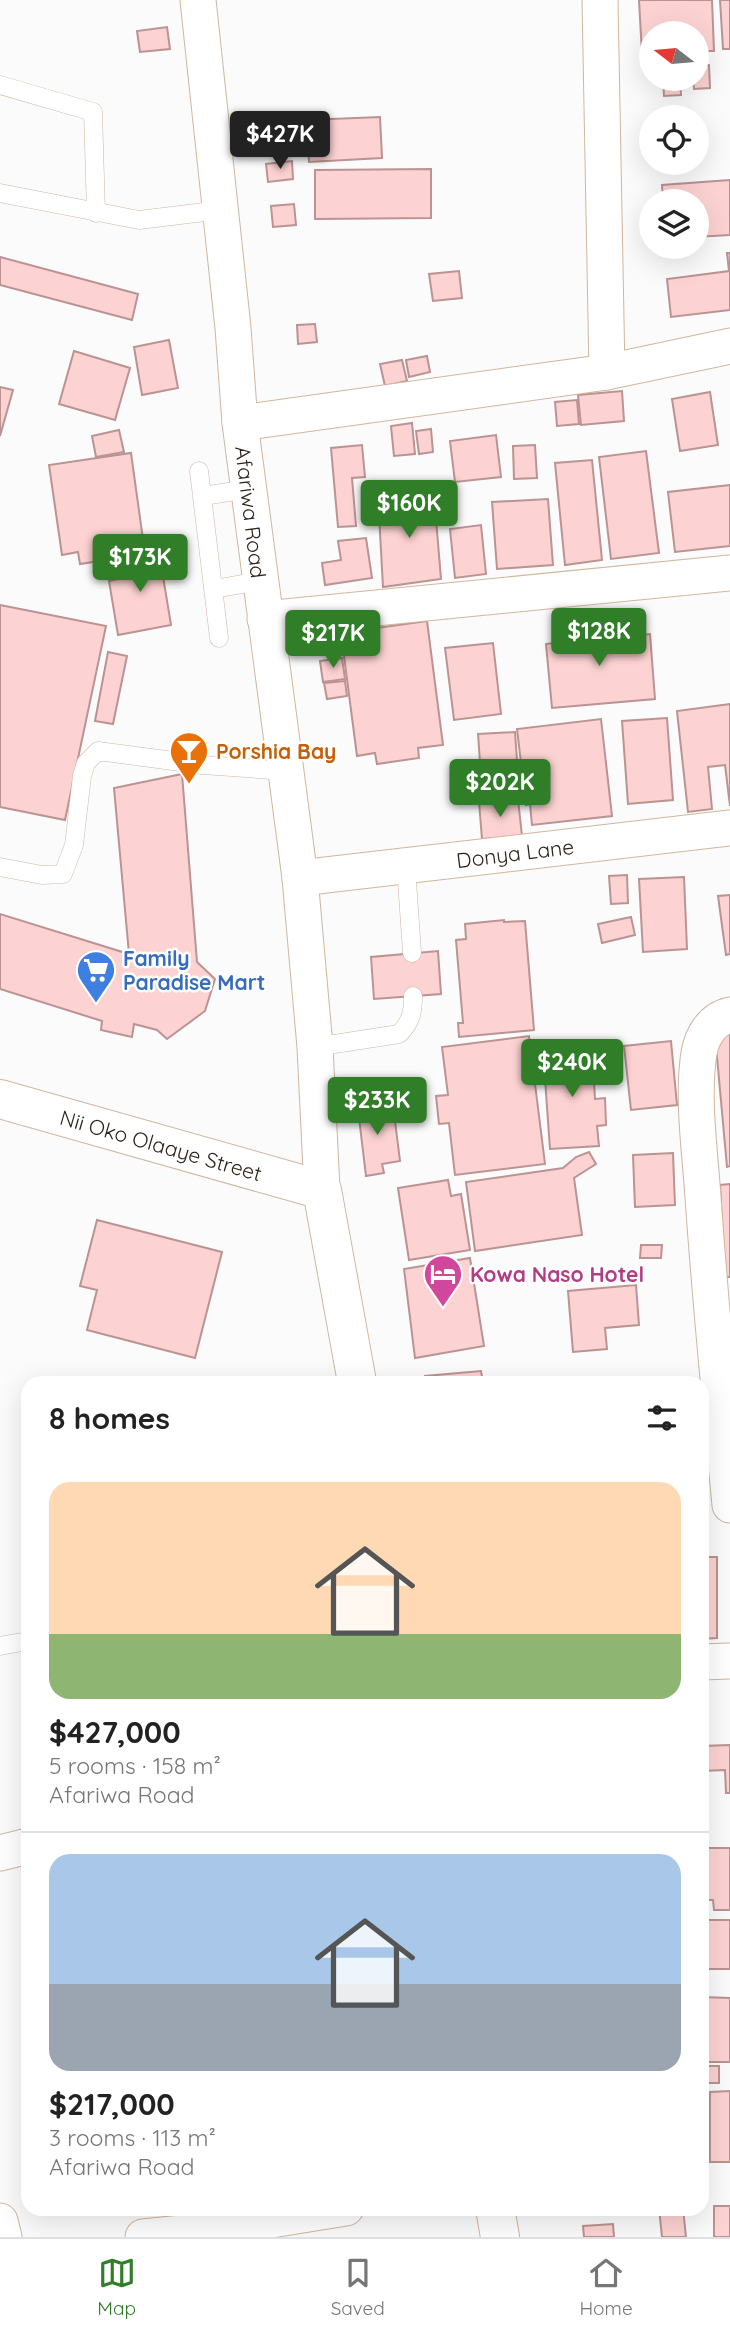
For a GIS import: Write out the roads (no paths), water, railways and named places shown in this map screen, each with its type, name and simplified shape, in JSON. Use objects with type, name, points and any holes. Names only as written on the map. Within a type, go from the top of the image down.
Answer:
[{"type":"street","name":"Afariwa Road","points":[[198,0],[233,328],[240,423],[300,878],[315,1047],[322,1190]]},
{"type":"street","points":[[600,0],[607,372]]},
{"type":"street","points":[[240,423],[607,372],[730,346]]},
{"type":"street","points":[[265,619],[730,573]]},
{"type":"street","name":"Donya Lane","points":[[300,878],[730,828]]},
{"type":"street","points":[[730,1015],[722,1017],[708,1028],[699,1052],[697,1107],[709,1284],[730,1505]]},
{"type":"street","name":"Nii Oko Olaaye Street","points":[[0,1099],[322,1190]]},
{"type":"street","points":[[322,1190],[356,1376]]},
{"type":"street","points":[[709,1662],[730,1661]]},
{"type":"street","points":[[0,1853],[21,1848]]},
{"type":"street","points":[[143,2237],[296,2216]]},
{"type":"street","points":[[496,2216],[500,2237]]},
{"type":"street","points":[[0,2221],[4,2237]]},
{"type":"lane","points":[[0,85],[93,112],[96,213]]},
{"type":"lane","points":[[0,193],[139,220],[221,210]]},
{"type":"lane","points":[[199,471],[219,638]]},
{"type":"lane","points":[[202,496],[248,489]]},
{"type":"lane","points":[[214,589],[260,581]]},
{"type":"lane","points":[[0,867],[42,875],[63,874],[74,845],[82,776],[86,763],[97,751],[203,765],[286,771]]},
{"type":"lane","points":[[406,866],[412,953]]},
{"type":"lane","points":[[315,1047],[398,1034],[408,1025],[413,1013],[413,996]]},
{"type":"lane","points":[[0,1646],[21,1642]]},
{"type":"place","name":"Porshia Bay","points":[[189,785]]},
{"type":"place","name":"Family Paradise Mart","points":[[96,1004]]},
{"type":"place","name":"Kowa Naso Hotel","points":[[443,1308]]}]
